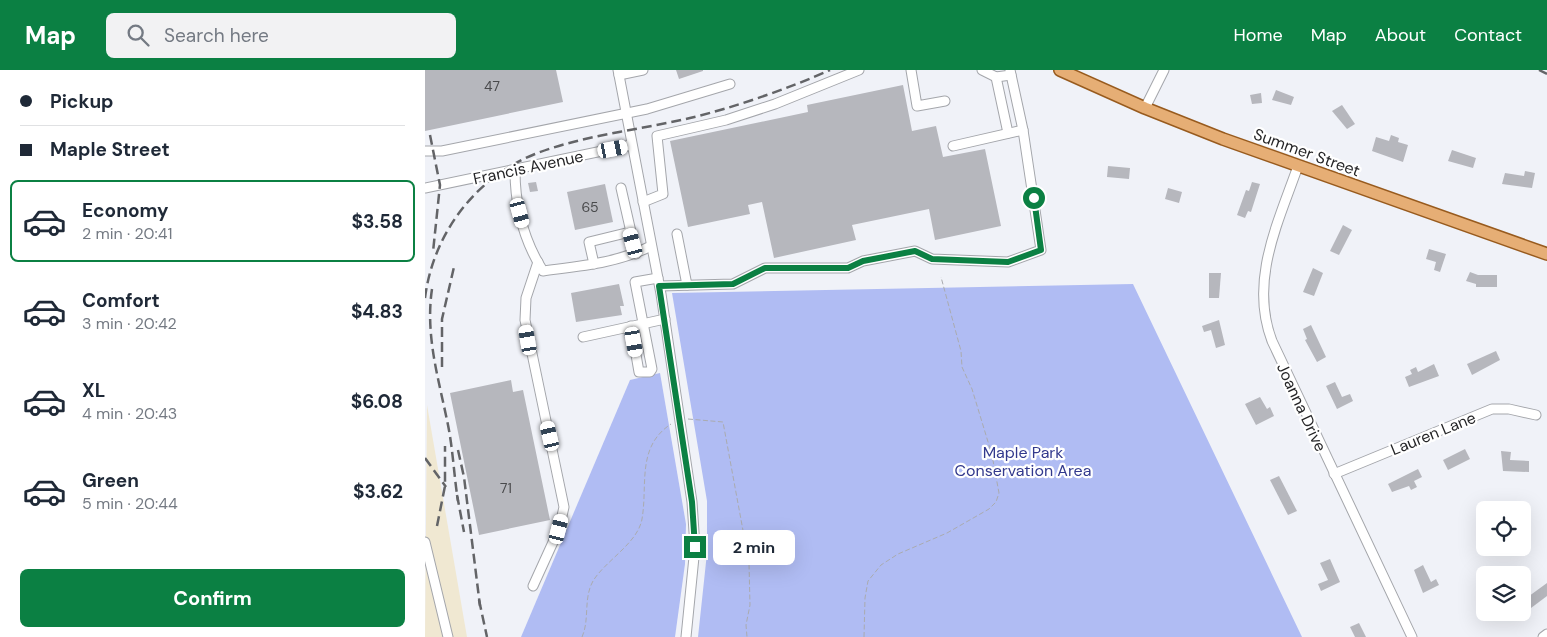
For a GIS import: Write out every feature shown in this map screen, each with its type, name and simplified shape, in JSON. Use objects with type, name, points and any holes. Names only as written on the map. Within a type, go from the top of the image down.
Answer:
[{"type":"main road","name":"Summer Street","points":[[1066,71],[1145,108],[1298,166],[1547,254]]},
{"type":"street","points":[[643,70],[618,72],[659,282],[694,525],[693,573],[687,637]]},
{"type":"street","points":[[643,202],[663,194],[657,136],[734,118],[775,104],[859,70]]},
{"type":"street","points":[[911,70],[917,106],[945,100]]},
{"type":"street","points":[[631,326],[639,372],[642,374],[650,372],[652,369],[635,282],[687,285],[733,284],[765,268],[848,268],[863,261],[915,251],[932,259],[1008,262],[1041,250],[1023,130],[1010,73],[996,77],[983,70]]},
{"type":"street","points":[[1145,108],[1164,70]]},
{"type":"street","points":[[996,77],[1008,133]]},
{"type":"street","points":[[425,151],[442,151],[669,103],[730,84]]},
{"type":"street","points":[[953,146],[1023,130]]},
{"type":"street","name":"Francis Avenue","points":[[425,188],[631,145]]},
{"type":"street","name":"Joanna Drive","points":[[1298,166],[1268,255],[1263,289],[1263,309],[1271,341],[1412,637]]},
{"type":"street","points":[[515,170],[515,194],[531,252],[543,271],[594,264],[636,254],[651,246]]},
{"type":"street","points":[[621,188],[636,254]]},
{"type":"street","points":[[594,264],[589,242],[630,232]]},
{"type":"street","points":[[677,234],[687,285]]},
{"type":"street","points":[[533,586],[559,529],[564,507],[525,320],[526,298],[538,262]]},
{"type":"street","points":[[583,336],[665,319]]},
{"type":"street","name":"Lauren Lane","points":[[1334,474],[1492,410],[1509,409],[1536,415]]},
{"type":"street","points":[[425,542],[448,637]]},
{"type":"street","points":[[1543,637],[1547,634]]},
{"type":"path","points":[[864,637],[865,598],[869,581],[881,565],[898,554],[947,533],[989,509],[999,493],[992,455],[972,389],[962,367],[961,351],[941,277]]},
{"type":"path","points":[[582,637],[586,629],[587,596],[593,582],[640,526],[643,479],[654,440],[661,431],[680,418],[723,422],[749,563],[750,605],[746,625],[747,637]]},
{"type":"shaded area","points":[[427,405],[467,637],[425,637]]},
{"type":"green space","name":"Maple Park Conservation Area","points":[[1133,284],[1302,637],[698,637],[707,553],[707,501],[672,293]]},
{"type":"green space","points":[[660,373],[686,524],[685,564],[675,637],[521,637],[630,380]]},
{"type":"building","points":[[425,70],[556,70],[563,102],[425,131]]},
{"type":"building","points":[[676,70],[703,70],[703,71],[679,79]]},
{"type":"building","points":[[903,85],[912,131],[936,126],[943,157],[985,149],[1001,226],[935,240],[929,209],[852,225],[856,240],[774,258],[762,202],[748,205],[750,214],[688,227],[670,141],[808,112],[807,105]]},
{"type":"building","points":[[1276,90],[1294,97],[1291,105],[1272,100]]},
{"type":"building","points":[[1261,93],[1262,103],[1252,104],[1250,95]]},
{"type":"building","points":[[1342,105],[1355,124],[1347,129],[1332,111]]},
{"type":"building","points":[[1391,135],[1399,138],[1398,142],[1408,145],[1403,162],[1372,151],[1376,137],[1389,141]]},
{"type":"building","points":[[1452,150],[1476,158],[1473,168],[1448,161]]},
{"type":"building","points":[[1108,166],[1130,168],[1129,179],[1107,177]]},
{"type":"building","points":[[1525,171],[1535,173],[1532,188],[1502,184],[1505,173],[1524,176]]},
{"type":"building","points":[[536,182],[538,191],[530,192],[528,183]]},
{"type":"building","points":[[1252,182],[1260,184],[1251,212],[1248,211],[1245,218],[1237,215],[1246,190],[1249,191]]},
{"type":"building","points":[[605,184],[613,222],[575,230],[567,192]]},
{"type":"building","points":[[1168,188],[1182,192],[1179,203],[1165,199]]},
{"type":"building","points":[[1343,225],[1352,230],[1339,255],[1330,251]]},
{"type":"building","points":[[1429,249],[1446,254],[1440,272],[1434,270],[1436,262],[1426,259]]},
{"type":"building","points":[[1313,268],[1323,273],[1314,296],[1303,292]]},
{"type":"building","points":[[1470,272],[1478,275],[1497,275],[1497,287],[1476,287],[1476,284],[1466,281]]},
{"type":"building","points":[[1209,273],[1221,273],[1219,298],[1209,298]]},
{"type":"building","points":[[619,284],[624,306],[620,306],[622,315],[576,322],[571,293]]},
{"type":"building","points":[[1219,320],[1225,345],[1216,348],[1211,330],[1204,332],[1202,326]]},
{"type":"building","points":[[1311,325],[1326,357],[1317,362],[1305,340],[1307,339],[1303,329]]},
{"type":"building","points":[[1496,351],[1500,360],[1472,375],[1467,364]]},
{"type":"building","points":[[1434,364],[1439,376],[1409,387],[1405,377],[1412,374],[1410,370],[1416,367],[1418,372]]},
{"type":"building","points":[[511,380],[513,392],[523,390],[550,520],[479,535],[450,393]]},
{"type":"building","points":[[1335,382],[1342,397],[1350,394],[1353,401],[1337,409],[1326,386]]},
{"type":"building","points":[[1260,397],[1267,409],[1270,407],[1274,416],[1256,425],[1245,404]]},
{"type":"building","points":[[1465,449],[1470,459],[1448,470],[1443,460]]},
{"type":"building","points":[[1501,451],[1511,452],[1510,460],[1529,461],[1529,472],[1503,471]]},
{"type":"building","points":[[1418,469],[1422,477],[1414,481],[1417,487],[1411,490],[1409,486],[1392,492],[1388,484]]},
{"type":"building","points":[[1279,476],[1297,511],[1288,515],[1270,480]]},
{"type":"building","points":[[1330,559],[1340,582],[1321,591],[1318,584],[1328,580],[1320,563]]},
{"type":"building","points":[[1423,565],[1431,582],[1436,579],[1439,585],[1423,593],[1414,570]]},
{"type":"building","points":[[1547,583],[1547,596],[1531,608],[1531,595]]},
{"type":"building","points":[[1359,623],[1366,637],[1355,637],[1350,627]]},
{"type":"railway","points":[[425,298],[437,252],[447,231],[476,193],[513,164],[554,147],[573,142],[690,118],[724,109],[830,70]]},
{"type":"railway","points":[[1539,70],[1547,74]]},
{"type":"railway","points":[[430,135],[440,185],[433,252]]},
{"type":"railway","points":[[442,367],[442,319],[454,267]]},
{"type":"railway","points":[[432,289],[430,324],[434,358],[450,434],[458,501]]},
{"type":"railway","points":[[437,526],[445,486],[445,446]]},
{"type":"railway","points":[[458,450],[464,477],[480,606]]},
{"type":"railway","points":[[425,458],[446,487]]},
{"type":"railway","points":[[457,495],[464,532]]},
{"type":"railway","points":[[479,600],[487,637]]},
{"type":"route","points":[[695,547],[692,502],[659,286],[733,284],[765,268],[848,268],[863,261],[915,251],[932,259],[1008,262],[1041,250],[1034,198]]}]
